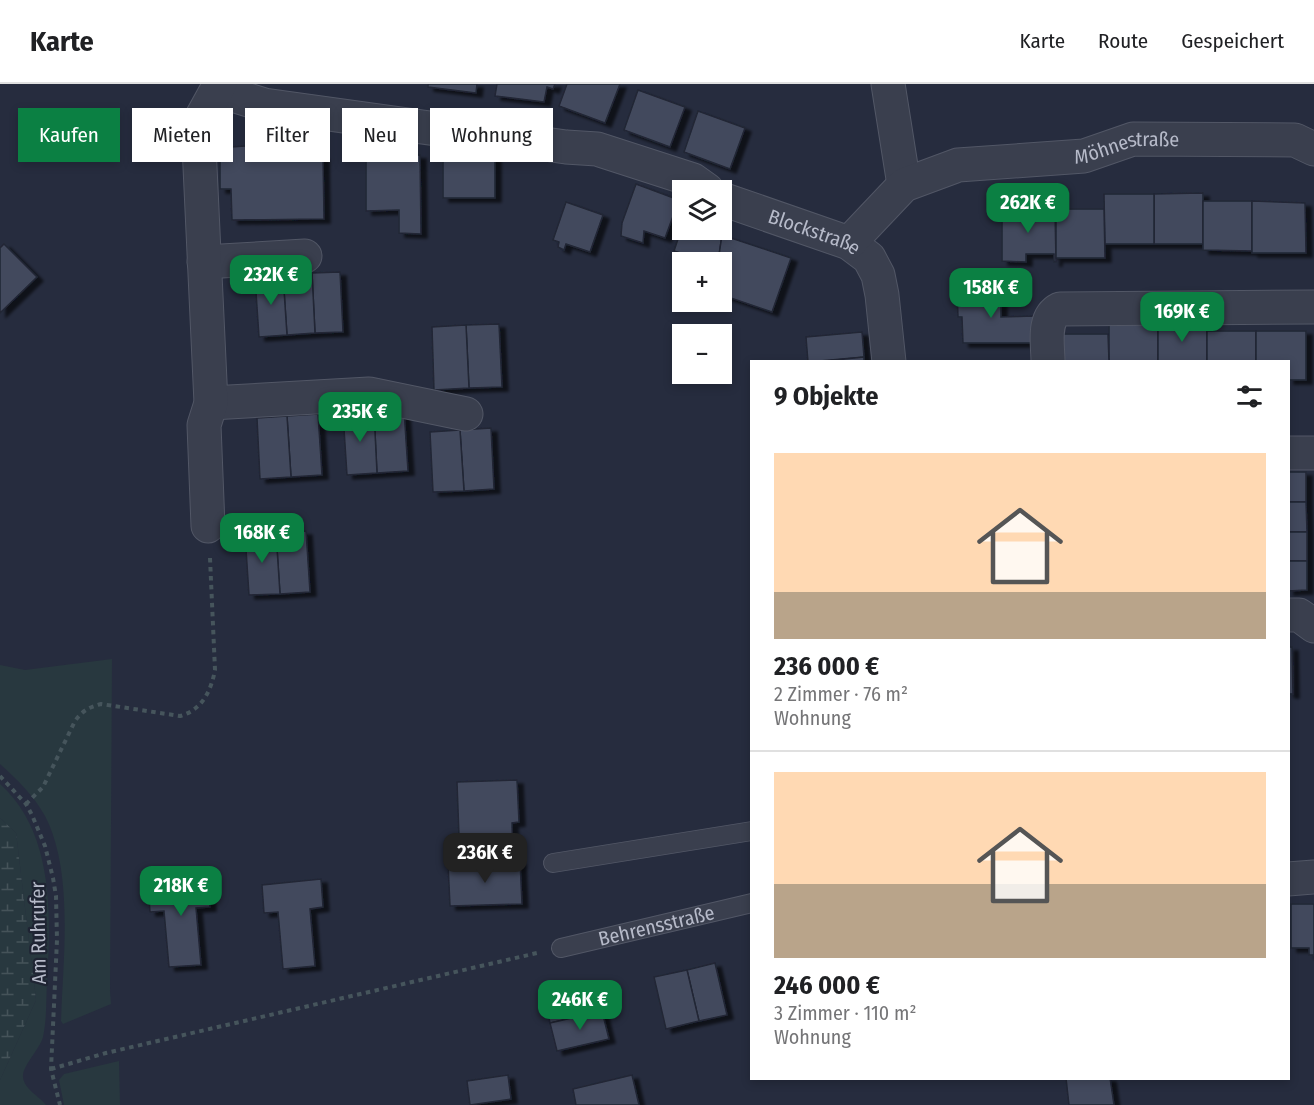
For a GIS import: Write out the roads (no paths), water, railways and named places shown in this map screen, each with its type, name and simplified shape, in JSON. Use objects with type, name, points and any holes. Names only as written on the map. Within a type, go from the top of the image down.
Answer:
[{"type":"street","points":[[208,526],[204,425],[211,403],[198,124],[220,84],[236,96],[264,105],[566,147],[597,149],[693,180]]},
{"type":"street","points":[[888,84],[904,185]]},
{"type":"street","name":"Möhnestraße","points":[[849,243],[904,185],[958,165],[1084,156],[1132,139],[1295,140],[1314,149]]},
{"type":"street","name":"Blockstraße","points":[[732,202],[849,243],[869,258],[878,275],[884,307],[889,360]]},
{"type":"street","points":[[204,262],[305,256]]},
{"type":"street","points":[[1048,360],[1048,326],[1055,311],[1060,309],[1314,307]]},
{"type":"street","points":[[211,403],[369,394],[466,414]]},
{"type":"street","points":[[1290,453],[1314,453]]},
{"type":"street","points":[[1290,615],[1299,615],[1314,626]]},
{"type":"street","points":[[1290,879],[1314,877]]},
{"type":"lane","points":[[553,863],[750,831]]},
{"type":"lane","name":"Behrensstraße","points":[[561,948],[750,903]]}]
